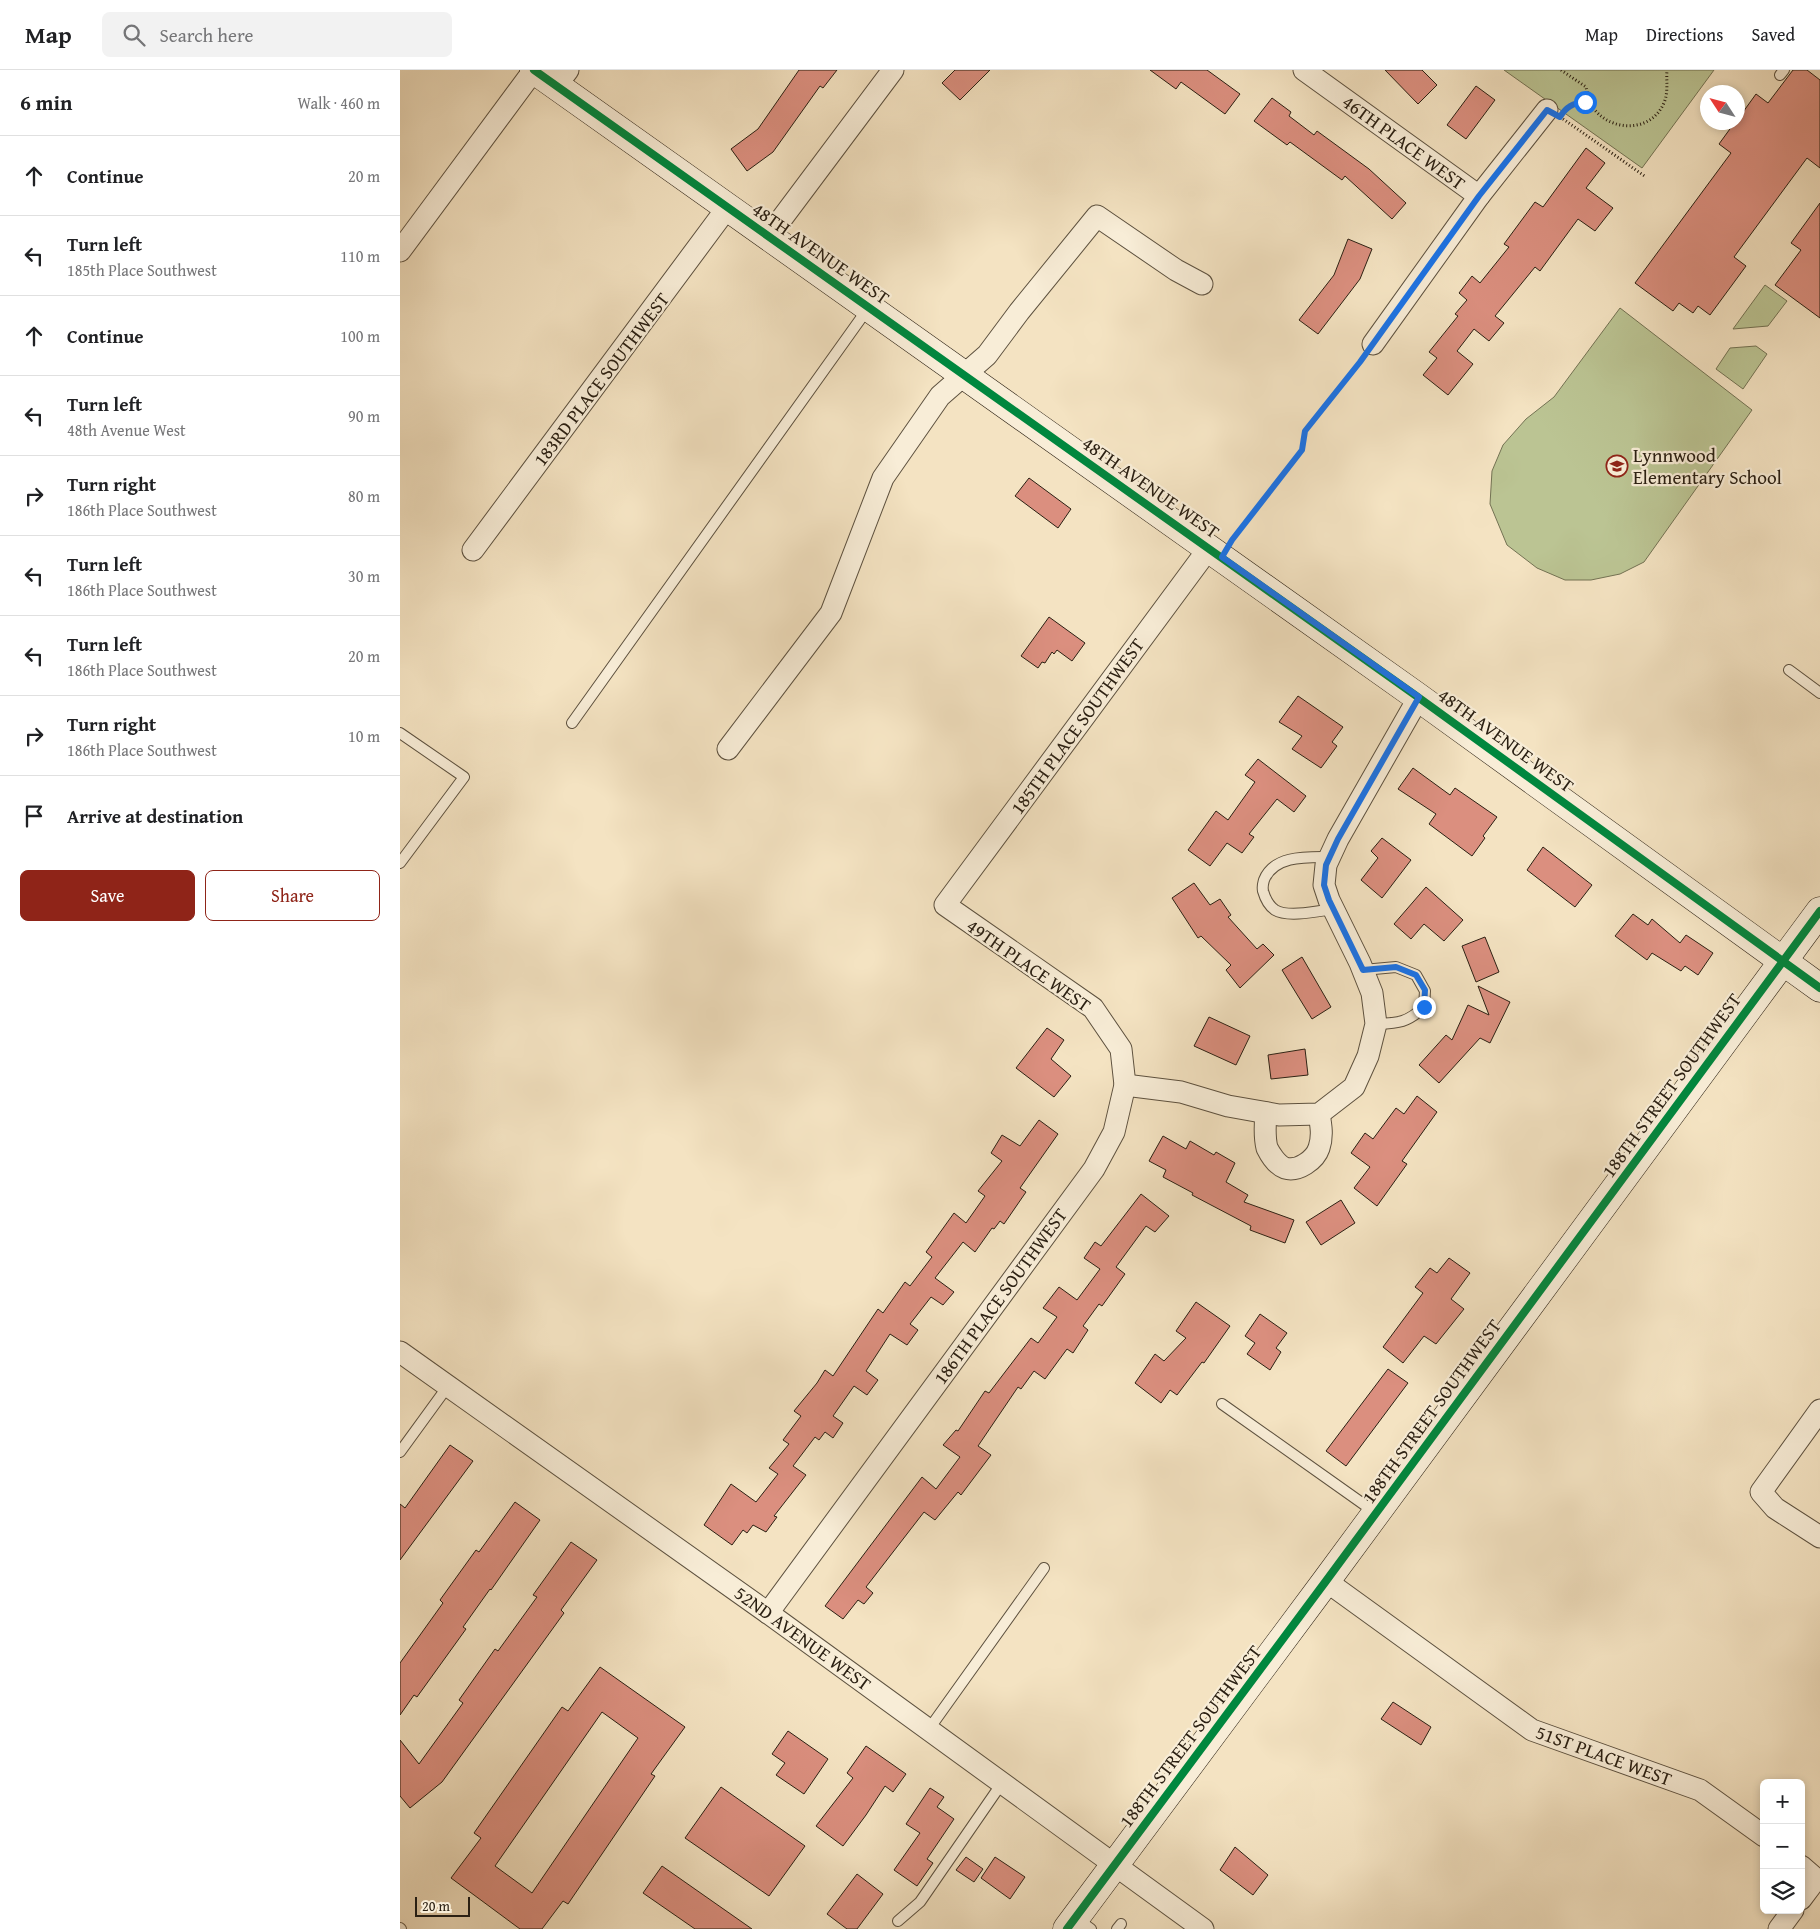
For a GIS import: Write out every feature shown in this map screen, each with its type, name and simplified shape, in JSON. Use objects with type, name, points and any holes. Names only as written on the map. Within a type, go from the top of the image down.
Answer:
[{"type":"street","name":"48TH AVENUE WEST","points":[[534,70],[562,78],[768,237],[870,306],[1216,552],[1820,988]]},
{"type":"street","points":[[400,251],[534,70]]},
{"type":"street","points":[[768,237],[893,70]]},
{"type":"street","name":"46TH PLACE WEST","points":[[1304,70],[1479,196]]},
{"type":"street","points":[[1373,344],[1479,196],[1553,113]]},
{"type":"street","name":"183RD PLACE SOUTHWEST","points":[[473,550],[728,208]]},
{"type":"street","points":[[728,749],[831,613],[883,478],[940,396],[987,355],[1019,312],[1097,216],[1176,270],[1202,284]]},
{"type":"street","name":"185TH PLACE SOUTHWEST","points":[[945,905],[1216,552]]},
{"type":"street","points":[[1125,1085],[1180,1092],[1228,1106],[1279,1115],[1319,1114],[1354,1087],[1368,1056],[1376,1024],[1372,993],[1363,970],[1333,909],[1324,885],[1326,865],[1338,839],[1419,697]]},
{"type":"street","name":"49TH PLACE WEST","points":[[945,905],[1093,1008],[1122,1049],[1125,1085]]},
{"type":"street","name":"188TH STREET SOUTHWEST","points":[[1078,1925],[1114,1866],[1820,911]]},
{"type":"street","name":"186TH PLACE SOUTHWEST","points":[[768,1613],[1094,1169],[1114,1132],[1125,1085]]},
{"type":"street","points":[[1266,1113],[1265,1136],[1268,1149],[1275,1160],[1285,1168],[1298,1167],[1311,1160],[1319,1149],[1322,1132],[1319,1114]]},
{"type":"street","name":"52ND AVENUE WEST","points":[[400,1352],[929,1728],[1202,1929]]},
{"type":"street","points":[[1820,1410],[1761,1492],[1775,1508],[1820,1538]]},
{"type":"street","name":"51ST PLACE WEST","points":[[1326,1581],[1532,1730],[1700,1790],[1760,1833]]},
{"type":"street","points":[[1805,1869],[1816,1879],[1805,1894]]},
{"type":"street","points":[[1779,1929],[1790,1914]]},
{"type":"lane","points":[[572,723],[870,306]]},
{"type":"lane","points":[[1790,670],[1820,693]]},
{"type":"lane","points":[[400,733],[464,777],[400,863]]},
{"type":"lane","points":[[1329,857],[1304,856],[1282,862],[1268,871],[1262,886],[1266,900],[1276,911],[1294,914],[1333,909]]},
{"type":"lane","points":[[1363,970],[1396,967],[1416,975],[1425,990],[1424,1007],[1412,1018],[1395,1023],[1376,1024]]},
{"type":"lane","points":[[400,1452],[448,1386]]},
{"type":"lane","points":[[1222,1404],[1376,1513]]},
{"type":"lane","points":[[929,1728],[1044,1568]]},
{"type":"lane","points":[[898,1921],[920,1902],[1002,1783]]},
{"type":"path","points":[[1561,70],[1586,87],[1591,104],[1596,111],[1610,122],[1622,126],[1640,124],[1655,117],[1664,104],[1667,95],[1667,70]]},
{"type":"path","points":[[1553,113],[1576,103],[1591,104]]},
{"type":"path","points":[[1553,113],[1646,177]]},
{"type":"path","points":[[1216,552],[1232,540],[1302,450],[1305,431],[1373,344]]},
{"type":"green space","points":[[1504,70],[1714,70],[1703,85],[1700,85],[1700,89],[1642,168]]},
{"type":"green space","points":[[1765,285],[1787,301],[1768,326],[1733,329]]},
{"type":"green space","points":[[1620,308],[1752,410],[1644,562],[1620,574],[1591,580],[1565,580],[1537,568],[1507,545],[1490,504],[1492,471],[1503,445],[1526,419],[1554,397]]},
{"type":"green space","points":[[1756,346],[1767,354],[1743,389],[1716,369],[1730,348]]},
{"type":"building","points":[[799,70],[837,70],[823,88],[820,86],[773,152],[747,171],[731,149],[758,129]]},
{"type":"building","points":[[955,70],[990,70],[960,100],[942,83]]},
{"type":"building","points":[[1150,70],[1207,70],[1240,94],[1225,114],[1181,82],[1176,89]]},
{"type":"building","points":[[1385,70],[1422,70],[1437,85],[1418,104]]},
{"type":"building","points":[[1793,70],[1807,70],[1820,80],[1820,168],[1807,158],[1734,257],[1746,266],[1710,315],[1698,306],[1693,313],[1679,303],[1673,311],[1635,283],[1731,153],[1719,144],[1729,130],[1745,130],[1745,109],[1756,94],[1768,103]]},
{"type":"building","points":[[1476,86],[1495,100],[1466,139],[1447,125]]},
{"type":"building","points":[[1272,98],[1291,112],[1289,116],[1314,135],[1317,131],[1369,169],[1406,203],[1392,219],[1345,176],[1342,180],[1290,142],[1287,145],[1254,121]]},
{"type":"building","points":[[1586,148],[1605,163],[1586,188],[1613,208],[1595,231],[1578,219],[1540,271],[1535,267],[1495,316],[1504,323],[1489,341],[1474,329],[1457,351],[1473,364],[1448,395],[1423,375],[1437,358],[1429,352],[1458,316],[1455,314],[1467,300],[1459,293],[1472,276],[1480,283],[1509,247],[1504,244],[1535,202],[1543,207]]},
{"type":"building","points":[[1820,203],[1820,318],[1775,285],[1801,250],[1791,243]]},
{"type":"building","points":[[1348,239],[1372,249],[1360,279],[1318,334],[1299,320],[1334,275]]},
{"type":"building","points":[[1029,478],[1071,509],[1058,528],[1015,496]]},
{"type":"building","points":[[1049,617],[1085,643],[1072,661],[1057,650],[1054,654],[1052,652],[1045,663],[1042,662],[1038,668],[1021,656]]},
{"type":"building","points":[[1298,696],[1343,727],[1332,742],[1337,746],[1321,768],[1292,749],[1302,736],[1279,722]]},
{"type":"building","points":[[1258,759],[1306,796],[1294,812],[1277,799],[1249,834],[1254,837],[1242,853],[1227,843],[1210,866],[1188,850],[1216,811],[1228,820],[1255,782],[1245,775]]},
{"type":"building","points":[[1413,768],[1450,795],[1455,788],[1497,817],[1483,836],[1485,838],[1472,856],[1429,824],[1436,814],[1398,789]]},
{"type":"building","points":[[1382,838],[1411,860],[1382,898],[1361,880],[1378,858],[1371,851]]},
{"type":"building","points":[[1543,847],[1592,885],[1575,907],[1527,870]]},
{"type":"building","points":[[1194,883],[1210,905],[1220,899],[1231,915],[1228,917],[1257,949],[1263,944],[1274,955],[1240,988],[1226,970],[1231,965],[1201,936],[1198,938],[1172,898]]},
{"type":"building","points":[[1426,887],[1463,920],[1444,941],[1424,924],[1411,939],[1394,924]]},
{"type":"building","points":[[1633,914],[1648,925],[1652,919],[1680,943],[1686,935],[1713,953],[1698,975],[1685,966],[1681,971],[1652,953],[1647,960],[1615,936]]},
{"type":"building","points":[[1485,937],[1499,972],[1476,982],[1462,946]]},
{"type":"building","points":[[1302,957],[1331,1007],[1312,1019],[1282,970]]},
{"type":"building","points":[[1478,986],[1510,1002],[1490,1043],[1480,1038],[1439,1083],[1419,1065],[1446,1035],[1452,1040],[1468,1005],[1489,1015]]},
{"type":"building","points":[[1209,1017],[1250,1036],[1236,1065],[1194,1046]]},
{"type":"building","points":[[1047,1028],[1064,1040],[1051,1059],[1071,1076],[1054,1097],[1016,1068]]},
{"type":"building","points":[[1305,1049],[1308,1075],[1271,1079],[1268,1055]]},
{"type":"building","points":[[1417,1096],[1437,1112],[1402,1161],[1407,1164],[1377,1206],[1354,1188],[1370,1167],[1351,1153],[1365,1133],[1373,1139],[1396,1108],[1404,1114]]},
{"type":"building","points":[[1039,1120],[1058,1134],[1020,1188],[1026,1192],[1004,1224],[1000,1221],[994,1229],[992,1228],[975,1252],[963,1242],[935,1278],[954,1292],[943,1305],[931,1297],[910,1324],[918,1330],[907,1345],[890,1334],[866,1371],[878,1380],[867,1395],[854,1386],[833,1416],[843,1423],[833,1438],[825,1432],[819,1440],[815,1437],[793,1466],[806,1475],[774,1516],[777,1517],[766,1532],[753,1525],[747,1533],[743,1530],[732,1545],[704,1525],[731,1484],[756,1502],[778,1474],[769,1468],[789,1444],[783,1440],[801,1416],[794,1411],[825,1370],[833,1376],[878,1309],[883,1313],[905,1282],[910,1286],[932,1257],[926,1252],[954,1213],[966,1223],[985,1196],[978,1191],[1002,1161],[991,1153],[1002,1135],[1020,1146]]},
{"type":"building","points":[[1163,1136],[1186,1149],[1190,1141],[1214,1155],[1216,1152],[1235,1163],[1226,1182],[1248,1195],[1244,1202],[1294,1220],[1285,1243],[1250,1230],[1251,1226],[1192,1195],[1193,1193],[1163,1177],[1166,1170],[1149,1161]]},
{"type":"building","points":[[1141,1194],[1169,1216],[1155,1232],[1146,1226],[1116,1267],[1125,1274],[1102,1306],[1099,1304],[1083,1326],[1088,1330],[1073,1353],[1067,1349],[1045,1379],[1034,1371],[1021,1389],[1018,1387],[978,1446],[991,1455],[961,1495],[958,1492],[935,1520],[924,1512],[866,1587],[873,1593],[864,1604],[858,1600],[843,1619],[825,1606],[922,1477],[936,1489],[960,1457],[943,1445],[956,1430],[958,1431],[985,1391],[989,1393],[1031,1338],[1038,1343],[1057,1317],[1043,1308],[1059,1287],[1077,1300],[1100,1269],[1084,1258],[1095,1242],[1101,1246]]},
{"type":"building","points":[[1341,1200],[1355,1223],[1321,1245],[1306,1222]]},
{"type":"building","points":[[1449,1258],[1470,1273],[1451,1299],[1464,1309],[1436,1344],[1424,1336],[1403,1363],[1383,1347],[1423,1293],[1415,1287],[1430,1268],[1437,1273]]},
{"type":"building","points":[[1196,1302],[1230,1326],[1204,1363],[1202,1362],[1177,1395],[1170,1390],[1161,1403],[1135,1383],[1155,1354],[1164,1361],[1186,1338],[1176,1331]]},
{"type":"building","points":[[1260,1314],[1287,1333],[1276,1348],[1281,1352],[1270,1370],[1247,1354],[1255,1343],[1245,1336]]},
{"type":"building","points":[[1388,1369],[1408,1383],[1346,1466],[1326,1451]]},
{"type":"building","points":[[450,1445],[473,1461],[400,1560],[400,1504],[405,1508]]},
{"type":"building","points":[[515,1502],[540,1520],[463,1627],[466,1629],[417,1697],[414,1695],[400,1715],[400,1663],[443,1603],[440,1600],[476,1550],[479,1552]]},
{"type":"building","points":[[571,1542],[597,1560],[561,1610],[564,1613],[442,1782],[410,1808],[400,1796],[400,1740],[419,1764],[463,1703],[459,1700],[495,1649],[498,1651],[537,1597],[533,1595]]},
{"type":"building","points":[[600,1667],[685,1727],[651,1774],[655,1776],[568,1904],[563,1901],[542,1929],[520,1929],[451,1878],[481,1838],[474,1833],[562,1707],[568,1711]],"holes":[[[602,1712],[638,1738],[532,1893],[495,1866]]]},
{"type":"building","points":[[1393,1702],[1431,1727],[1421,1745],[1381,1719]]},
{"type":"building","points":[[788,1731],[828,1759],[804,1794],[776,1775],[785,1763],[772,1754]]},
{"type":"building","points":[[866,1746],[906,1774],[893,1792],[885,1786],[843,1846],[816,1826],[853,1778],[847,1773]]},
{"type":"building","points":[[721,1787],[805,1846],[769,1896],[685,1838]]},
{"type":"building","points":[[930,1788],[944,1797],[937,1807],[954,1819],[927,1859],[933,1863],[917,1886],[894,1870],[920,1833],[906,1824]]},
{"type":"building","points":[[1235,1847],[1268,1875],[1253,1895],[1220,1870]]},
{"type":"building","points":[[966,1857],[983,1869],[974,1882],[956,1870]]},
{"type":"building","points":[[995,1857],[1025,1877],[1010,1899],[981,1878]]},
{"type":"building","points":[[662,1866],[752,1929],[695,1929],[643,1893]]},
{"type":"building","points":[[857,1874],[883,1894],[857,1929],[847,1929],[827,1914]]},
{"type":"cycle path","points":[[534,70],[1305,616],[1820,988]]},
{"type":"cycle path","points":[[1067,1929],[1820,911]]},
{"type":"place","name":"Lynnwood Elementary School","points":[[1617,466]]},
{"type":"route","points":[[1424,1007],[1425,990],[1416,975],[1396,967],[1363,970],[1329,900],[1324,885],[1326,865],[1338,839],[1419,697],[1222,557],[1232,540],[1302,450],[1305,431],[1360,362],[1479,196],[1547,110],[1560,117],[1568,107],[1576,103],[1585,102]]}]
